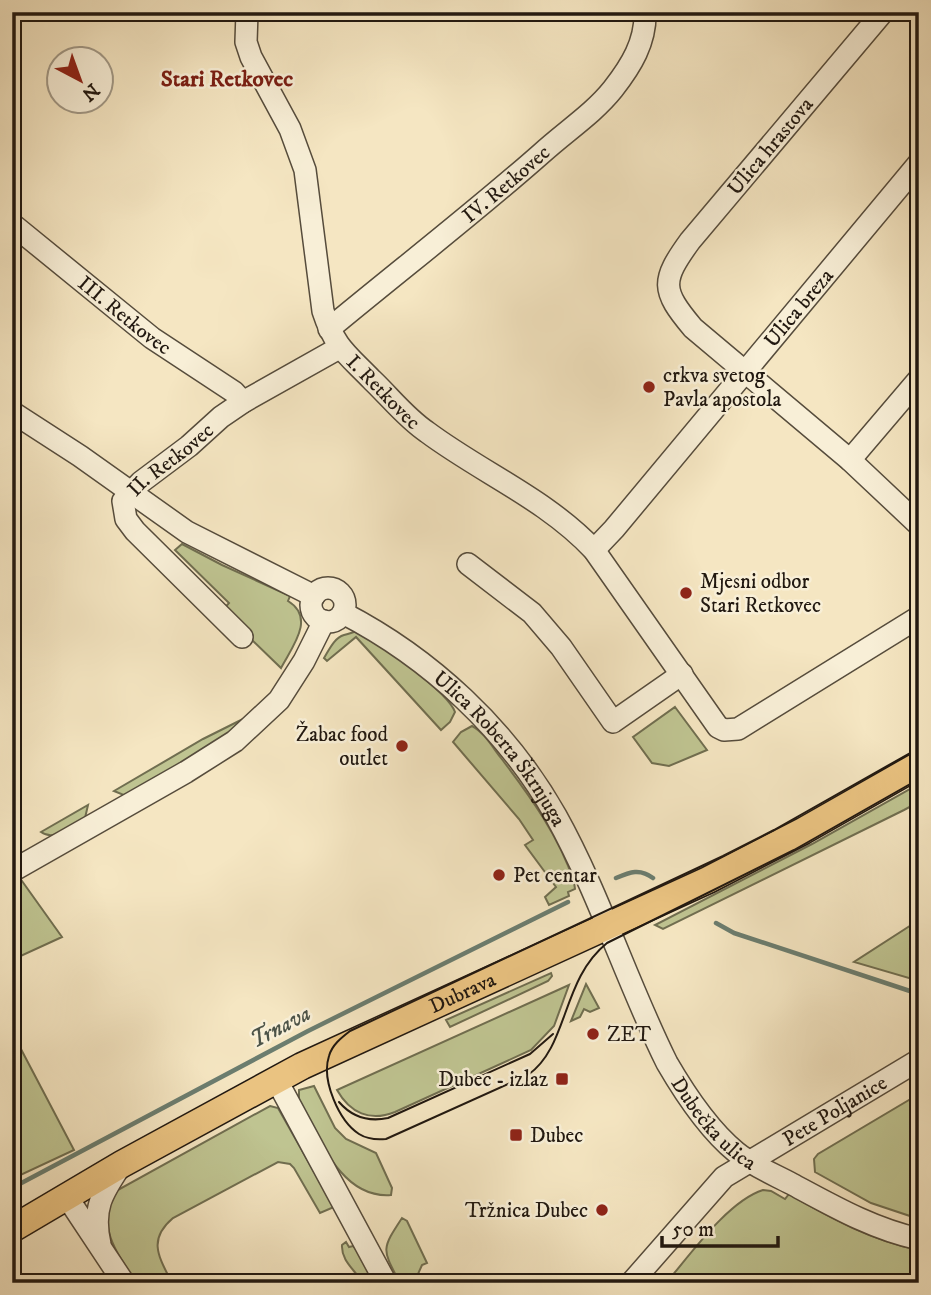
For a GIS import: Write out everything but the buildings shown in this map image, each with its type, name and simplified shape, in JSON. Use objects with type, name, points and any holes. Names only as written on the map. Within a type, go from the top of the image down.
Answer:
[{"type":"main road","name":"Dubrava","points":[[12,1229],[122,1164],[276,1079],[607,928],[761,853],[919,765]]},
{"type":"street","name":"IV. Retkovec","points":[[334,339],[382,284],[506,186],[595,109],[632,62],[643,38],[645,12]]},
{"type":"street","name":"Ulica hrastova","points":[[745,371],[693,328],[673,304],[668,285],[673,265],[690,240],[883,12]]},
{"type":"street","points":[[250,14],[246,42],[251,57],[290,129],[305,170],[323,311],[334,339]]},
{"type":"street","name":"Ulica breza","points":[[594,550],[919,163]]},
{"type":"street","name":"III. Retkovec","points":[[12,224],[152,338],[234,392],[243,402]]},
{"type":"street","name":"II. Retkovec","points":[[242,636],[135,531],[126,519],[123,501],[131,491],[243,402],[334,339]]},
{"type":"street","name":"I. Retkovec","points":[[334,339],[426,432],[539,502],[571,527],[594,550],[718,727],[724,730],[738,729],[919,617]]},
{"type":"street","points":[[745,371],[850,460],[919,525]]},
{"type":"street","points":[[850,460],[919,379]]},
{"type":"street","points":[[12,412],[131,491],[187,532],[314,596]]},
{"type":"street","points":[[468,565],[532,613],[561,647],[613,722],[682,674]]},
{"type":"street","points":[[12,871],[186,772],[234,741],[279,700],[344,602],[335,589],[325,588],[314,596],[312,611],[315,616],[333,617]]},
{"type":"street","name":"Ulica Roberta Škrnjuga","points":[[333,617],[381,634],[437,674],[470,704],[497,734],[530,775],[556,815],[607,928]]},
{"type":"street","name":"Dubečka ulica","points":[[607,928],[650,1028],[676,1079],[720,1135],[749,1161],[716,1184],[631,1283]]},
{"type":"street","name":"Pete Poljanice","points":[[749,1161],[787,1141],[919,1060]]},
{"type":"street","points":[[276,1079],[386,1283]]},
{"type":"street","points":[[749,1161],[856,1218],[919,1239]]},
{"type":"street","points":[[100,1244],[96,1219],[100,1201],[122,1164]]},
{"type":"street","points":[[66,1196],[124,1283]]},
{"type":"green space","points":[[182,544],[290,596],[288,601],[296,608],[301,624],[281,668],[222,611],[229,603],[175,550]]},
{"type":"green space","points":[[356,631],[395,655],[440,692],[455,712],[450,722],[441,730],[356,637],[327,661],[324,658],[337,639]]},
{"type":"green space","points":[[675,707],[707,750],[669,766],[652,763],[633,737]]},
{"type":"green space","points":[[245,718],[224,739],[126,796],[114,791],[203,739]]},
{"type":"green space","points":[[472,726],[491,745],[552,833],[574,882],[575,889],[568,892],[569,896],[549,905],[545,897],[556,887],[525,845],[533,840],[519,819],[453,742],[461,732]]},
{"type":"green space","points":[[919,784],[919,802],[663,929],[655,925],[812,844]]},
{"type":"green space","points":[[88,805],[85,818],[69,829],[52,835],[41,832]]},
{"type":"green space","points":[[22,881],[62,937],[12,960],[12,886]]},
{"type":"green space","points":[[919,920],[919,981],[854,962]]},
{"type":"green space","points":[[551,973],[548,981],[450,1027],[446,1020]]},
{"type":"green space","points":[[586,984],[599,1008],[590,1012],[584,1009],[580,1017],[571,1021]]},
{"type":"green space","points":[[569,985],[554,1026],[531,1050],[395,1112],[377,1116],[354,1110],[337,1090]]},
{"type":"green space","points":[[12,1032],[74,1150],[12,1179]]},
{"type":"green space","points":[[314,1086],[335,1128],[346,1139],[376,1153],[392,1188],[391,1195],[373,1194],[358,1187],[333,1162],[299,1100],[299,1090]]},
{"type":"green space","points":[[914,1097],[919,1098],[919,1219],[871,1203],[815,1172],[814,1159],[818,1154]]},
{"type":"green space","points":[[270,1106],[278,1108],[334,1207],[320,1213],[294,1168],[290,1164],[278,1162],[173,1218],[165,1226],[158,1241],[160,1257],[172,1283],[136,1283],[116,1250],[108,1228],[110,1204],[116,1191]]},
{"type":"green space","points":[[763,1190],[771,1191],[785,1199],[789,1194],[868,1235],[919,1250],[919,1283],[666,1283],[723,1217],[736,1205]]},
{"type":"green space","points":[[402,1218],[407,1221],[427,1263],[422,1265],[414,1283],[400,1283],[387,1256],[387,1244]]},
{"type":"green space","points":[[346,1242],[349,1247],[356,1249],[375,1283],[363,1283],[349,1265],[342,1251],[342,1245]]},
{"type":"waterway","name":"Trnava","points":[[616,878],[635,872],[653,878]]},
{"type":"waterway","name":"Trnava","points":[[12,1188],[308,1031],[568,902]]},
{"type":"waterway","name":"Trnava","points":[[716,923],[734,933],[919,994]]},
{"type":"tram line","points":[[919,748],[723,856],[350,1031],[332,1048],[327,1066],[330,1088],[339,1110],[359,1134],[372,1139],[386,1139],[528,1075],[541,1063],[551,1047],[581,975],[592,958],[607,943],[794,850],[919,779]]},
{"type":"tram line","points":[[339,1102],[361,1117],[388,1118],[530,1054],[553,1034]]},
{"type":"place","name":"crkva svetog Pavla apostola","points":[[649,387]]},
{"type":"place","name":"Mjesni odbor Stari Retkovec","points":[[686,593]]},
{"type":"place","name":"Žabac food outlet","points":[[402,746]]},
{"type":"place","name":"Pet centar","points":[[499,875]]},
{"type":"place","name":"ZET","points":[[593,1034]]},
{"type":"place","name":"Dubec - izlaz","points":[[562,1079]]},
{"type":"place","name":"Dubec","points":[[516,1135]]},
{"type":"place","name":"Tržnica Dubec","points":[[602,1210]]},
{"type":"district","name":"Stari Retkovec","points":[[227,78]]}]
